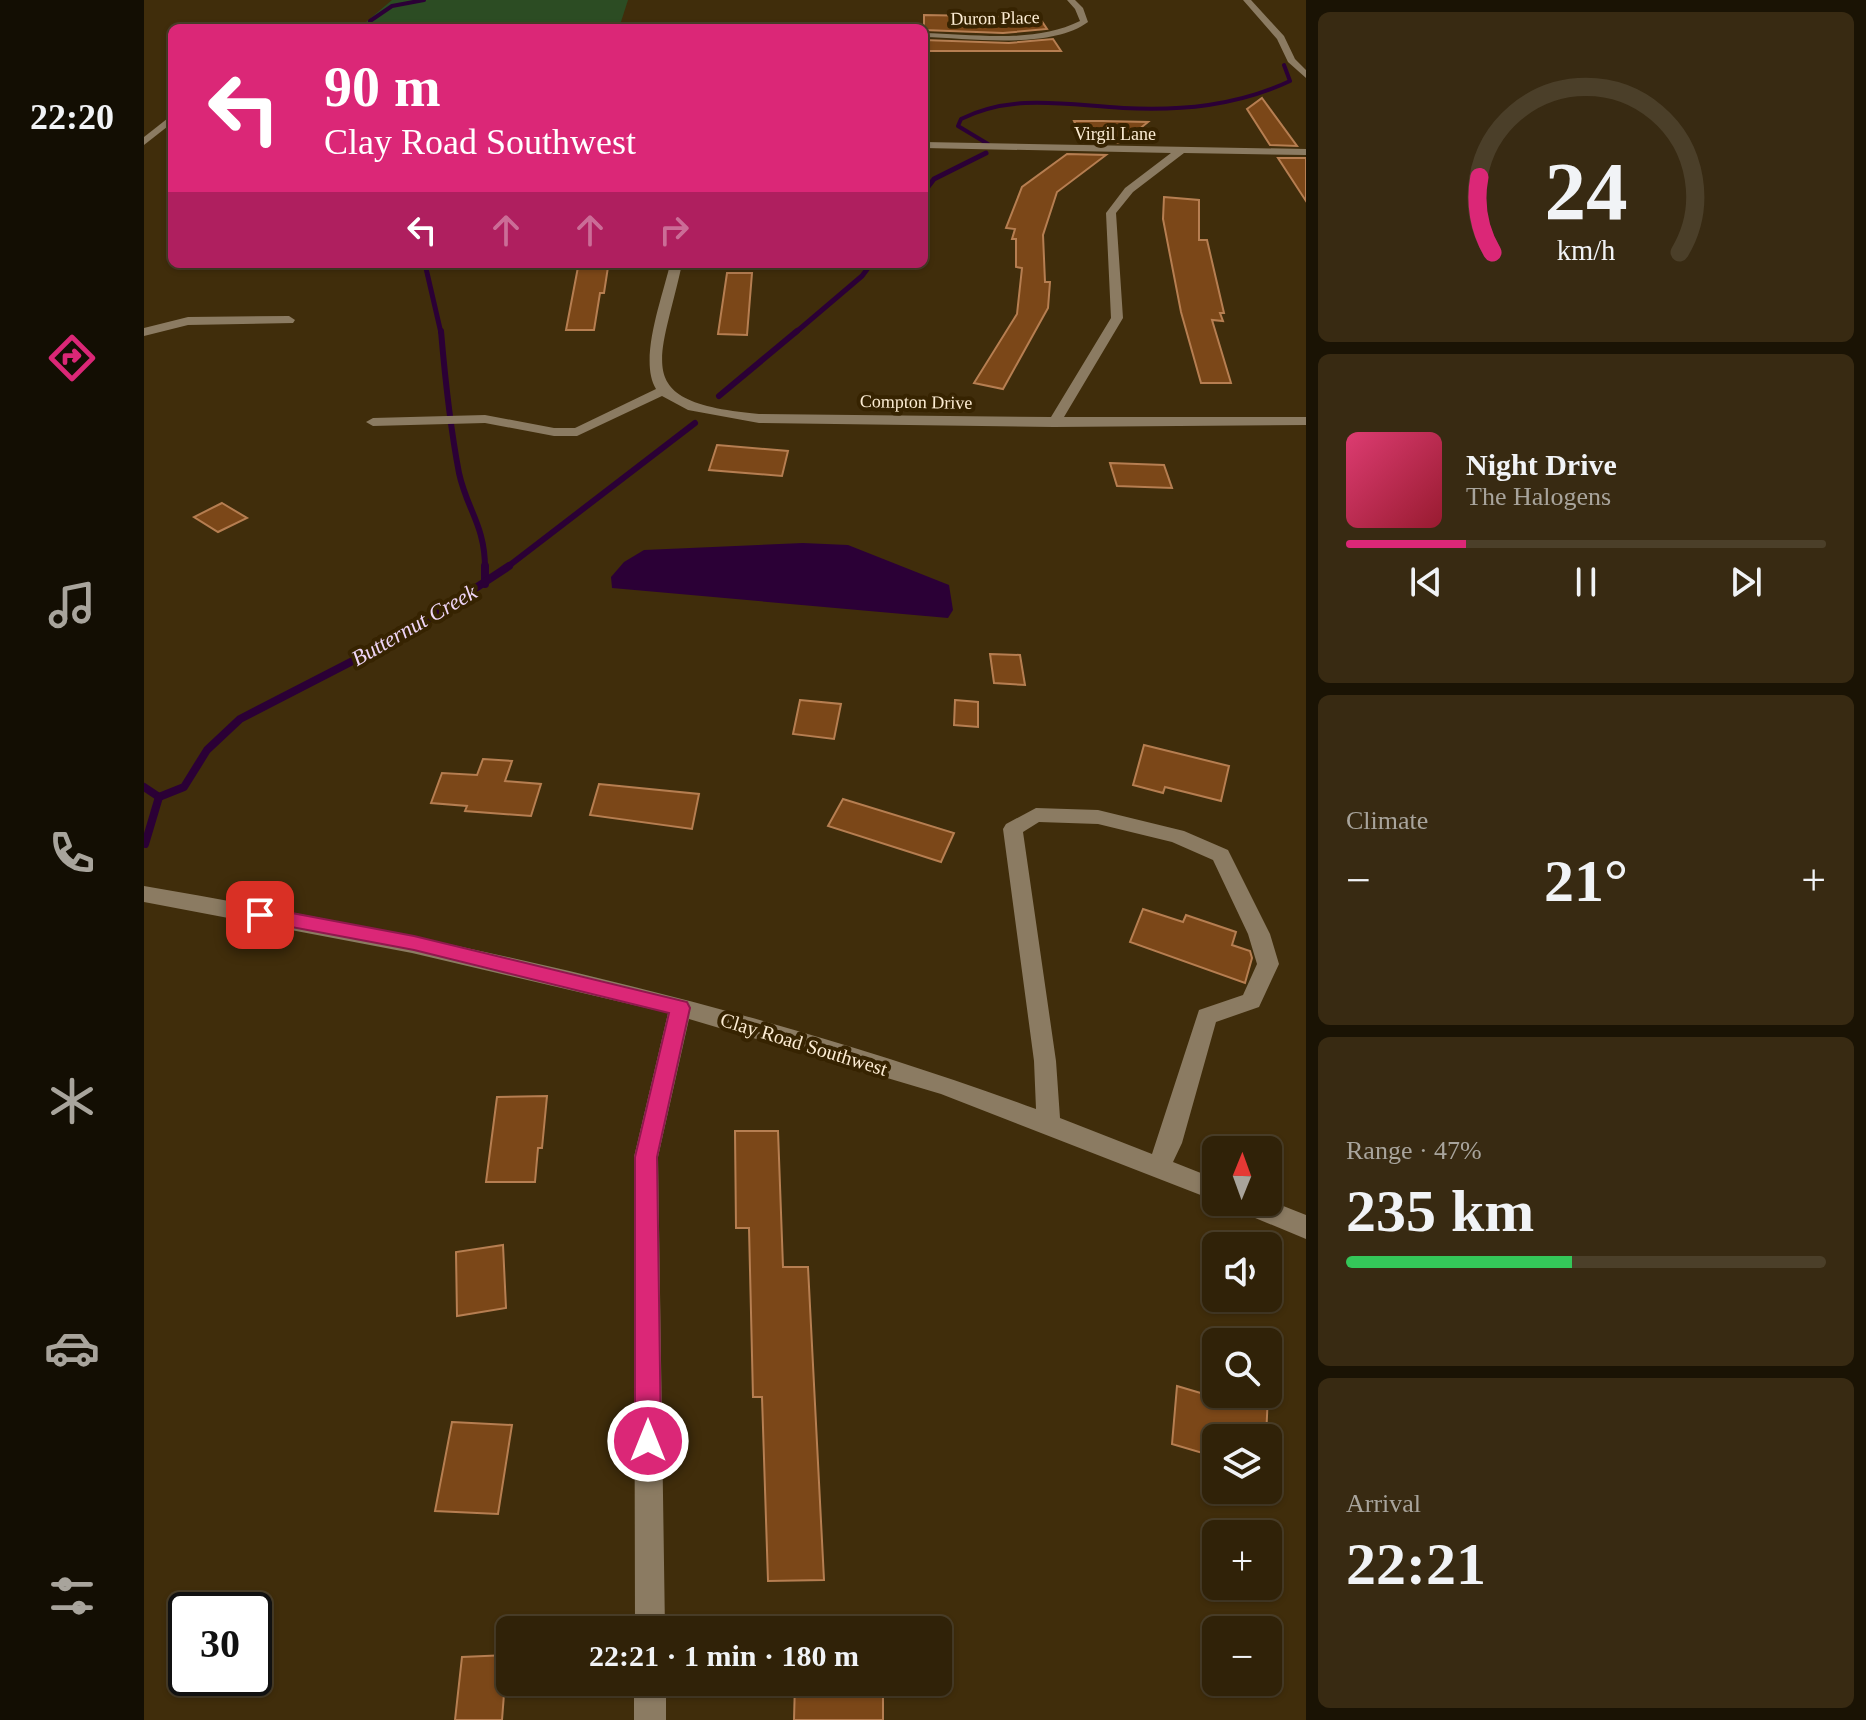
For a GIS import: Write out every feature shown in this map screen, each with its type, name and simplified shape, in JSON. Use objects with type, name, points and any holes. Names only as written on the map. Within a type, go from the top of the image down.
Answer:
[{"type":"street","name":"Duron Place","points":[[928,35],[1035,35],[1066,31],[1084,22],[1079,8],[1071,0]]},
{"type":"street","points":[[1247,0],[1281,38],[1291,60],[1306,75]]},
{"type":"street","points":[[144,142],[168,121]]},
{"type":"street","name":"Virgil Lane","points":[[928,145],[1306,152]]},
{"type":"street","points":[[1054,423],[1117,318],[1111,213],[1129,190],[1181,150]]},
{"type":"street","points":[[373,422],[485,419],[554,432],[577,432],[664,390],[654,373],[654,361],[675,268]]},
{"type":"street","points":[[144,332],[197,321],[289,320]]},
{"type":"street","name":"Compton Drive","points":[[664,390],[693,408],[724,415],[1054,423],[1306,421]]},
{"type":"street","points":[[1049,1125],[1045,1061],[1013,829],[1036,815],[1098,817],[1177,836],[1221,855],[1259,934],[1268,964],[1251,1001],[1207,1016],[1170,1143],[1158,1167]]},
{"type":"street","name":"Clay Road Southwest","points":[[144,894],[414,943],[680,1008],[854,1057],[1049,1125],[1202,1184]]},
{"type":"street","points":[[650,1616],[646,1157],[680,1008]]},
{"type":"street","points":[[1279,1216],[1306,1227]]},
{"type":"street","points":[[650,1696],[650,1720]]},
{"type":"green space","points":[[392,0],[628,0],[620,24],[364,24]]},
{"type":"shaded area","points":[[803,543],[848,545],[949,585],[953,610],[948,618],[612,588],[611,577],[624,562],[644,550]]},
{"type":"building","points":[[924,15],[1039,17],[1047,29],[1003,33],[928,30],[928,24],[924,24]]},
{"type":"building","points":[[1053,39],[1061,51],[928,51],[928,40],[1009,43]]},
{"type":"building","points":[[1262,98],[1297,146],[1270,145],[1247,109]]},
{"type":"building","points":[[1074,121],[1148,122],[1122,143],[1084,142]]},
{"type":"building","points":[[1067,154],[1106,155],[1057,192],[1043,235],[1045,282],[1050,282],[1048,308],[1003,389],[974,383],[1017,314],[1022,268],[1016,267],[1016,239],[1012,239],[1015,229],[1006,228],[1022,187]]},
{"type":"building","points":[[1278,158],[1306,158],[1306,201]]},
{"type":"building","points":[[1164,197],[1199,200],[1199,240],[1207,240],[1224,313],[1220,313],[1223,321],[1212,320],[1231,383],[1201,383],[1181,312],[1163,219]]},
{"type":"building","points":[[578,268],[608,268],[594,330],[566,330]]},
{"type":"building","points":[[727,273],[752,273],[747,335],[718,334]]},
{"type":"building","points":[[717,445],[788,451],[782,476],[709,470]]},
{"type":"building","points":[[1110,463],[1164,465],[1172,488],[1117,486]]},
{"type":"building","points":[[222,503],[247,518],[218,532],[194,517]]},
{"type":"building","points":[[990,654],[1020,655],[1025,685],[994,683]]},
{"type":"building","points":[[800,700],[841,704],[834,739],[793,734]]},
{"type":"building","points":[[955,700],[978,702],[978,727],[954,725]]},
{"type":"building","points":[[1144,745],[1229,766],[1221,801],[1165,787],[1163,793],[1133,785]]},
{"type":"building","points":[[483,759],[512,761],[505,781],[541,784],[531,816],[465,811],[467,806],[431,803],[442,773],[477,775]]},
{"type":"building","points":[[599,784],[699,794],[692,829],[590,815]]},
{"type":"building","points":[[843,799],[954,833],[941,862],[828,826]]},
{"type":"building","points":[[1143,909],[1183,922],[1186,915],[1236,932],[1232,945],[1250,951],[1252,958],[1245,983],[1130,942]]},
{"type":"building","points":[[547,1096],[535,1182],[486,1182],[497,1097]]},
{"type":"building","points":[[735,1131],[778,1131],[783,1267],[808,1267],[824,1580],[768,1581],[762,1397],[753,1397],[749,1228],[736,1228]]},
{"type":"building","points":[[503,1245],[506,1308],[457,1316],[456,1252]]},
{"type":"building","points":[[1177,1386],[1202,1393],[1202,1408],[1267,1408],[1267,1424],[1202,1424],[1202,1453],[1172,1444]]},
{"type":"building","points":[[452,1422],[512,1425],[498,1514],[435,1511]]},
{"type":"building","points":[[496,1655],[496,1696],[504,1696],[502,1720],[455,1720],[462,1657]]},
{"type":"building","points":[[795,1696],[883,1696],[883,1720],[794,1720]]},
{"type":"waterway","name":"Butternut Creek","points":[[370,24],[392,6],[424,0]]},
{"type":"waterway","points":[[988,144],[958,126],[961,119],[981,111],[1021,103],[1145,109],[1208,105],[1250,96],[1290,81],[1284,65]]},
{"type":"waterway","points":[[928,187],[934,179],[986,153]]},
{"type":"waterway","name":"Butternut Creek","points":[[426,268],[441,333]]},
{"type":"waterway","points":[[795,333],[868,268]]},
{"type":"waterway","name":"Butternut Creek","points":[[441,331],[459,473],[479,529],[485,568]]},
{"type":"waterway","points":[[719,396],[797,331]]},
{"type":"waterway","points":[[506,568],[695,423]]},
{"type":"waterway","name":"Butternut Creek","points":[[485,568],[485,582]]},
{"type":"waterway","points":[[485,582],[506,568]]},
{"type":"waterway","name":"Butternut Creek","points":[[159,797],[184,787],[207,750],[240,719],[407,633],[485,582]]},
{"type":"waterway","points":[[144,787],[159,797]]},
{"type":"waterway","name":"Butternut Creek","points":[[145,844],[159,797]]},
{"type":"route","points":[[260,915],[414,943],[680,1008],[646,1157],[648,1441]]}]
